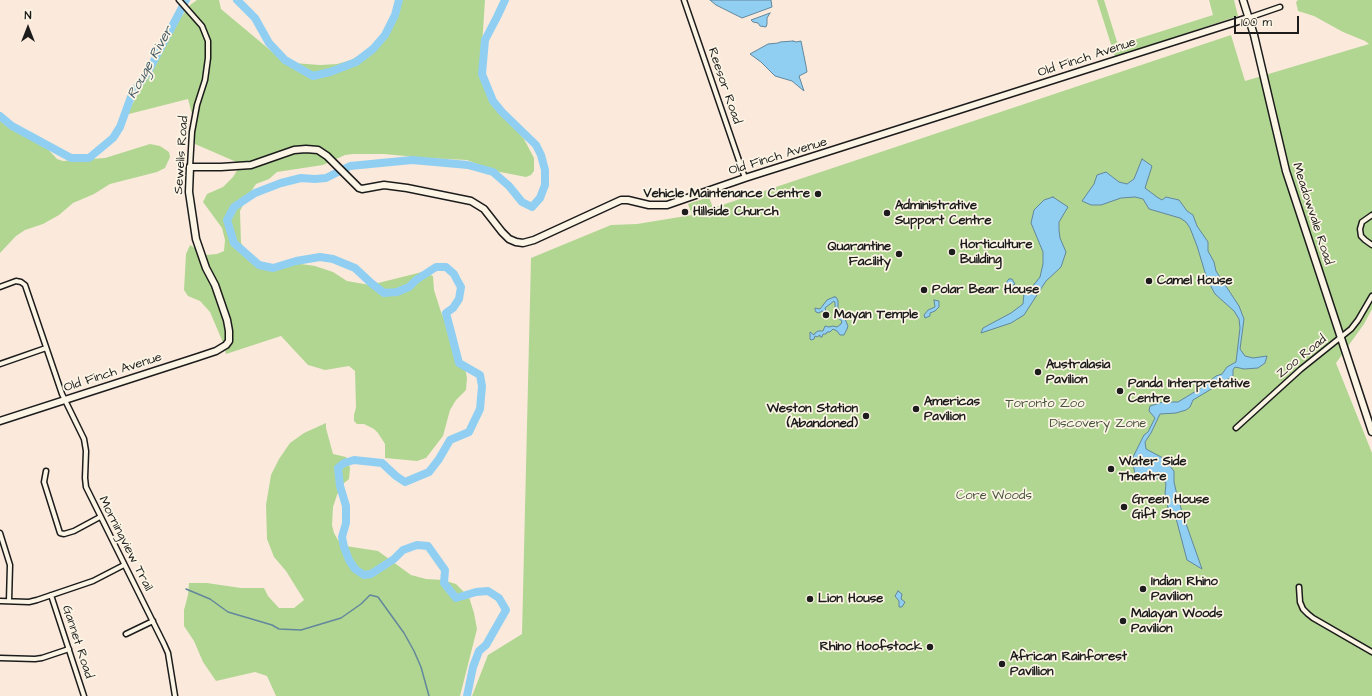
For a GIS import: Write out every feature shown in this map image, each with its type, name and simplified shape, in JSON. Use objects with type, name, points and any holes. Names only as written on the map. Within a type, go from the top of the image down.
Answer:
[{"type":"street","name":"Reesor Road","points":[[684,0],[745,178]]},
{"type":"street","name":"Meadowvale Road","points":[[1242,0],[1254,35],[1286,171],[1372,432]]},
{"type":"street","name":"Sewells Road","points":[[180,1],[196,17],[202,26],[208,41],[208,58],[205,80],[196,105],[192,132],[189,192],[196,239],[206,268],[215,285],[227,320],[229,341]]},
{"type":"street","name":"Old Finch Avenue","points":[[190,167],[222,167],[251,164],[263,162],[294,150],[318,150],[327,156],[349,179],[362,189],[384,185],[407,188],[471,202],[484,209],[502,232],[510,239],[523,243],[534,240],[621,200],[628,200],[649,205],[667,206],[745,178],[941,117],[1280,7]]},
{"type":"street","points":[[1372,215],[1362,222],[1360,229],[1361,236],[1372,245]]},
{"type":"street","name":"Morningview Trail","points":[[0,287],[16,281],[25,285],[61,392],[84,439],[86,451],[86,488],[168,653],[175,696]]},
{"type":"street","name":"Zoo Road","points":[[1236,428],[1301,369],[1355,325],[1372,296]]},
{"type":"street","name":"Old Finch Avenue","points":[[0,421],[216,351],[226,345],[229,341]]},
{"type":"street","points":[[0,364],[46,348]]},
{"type":"street","points":[[46,471],[44,482],[60,533],[64,534],[74,531],[100,517]]},
{"type":"street","points":[[0,535],[10,565],[9,601]]},
{"type":"street","points":[[0,601],[29,602],[93,581],[124,565]]},
{"type":"street","points":[[1299,587],[1300,602],[1303,609],[1313,618],[1372,652]]},
{"type":"street","name":"Gannet Road","points":[[51,595],[84,696]]},
{"type":"street","points":[[126,634],[153,621]]},
{"type":"street","points":[[0,658],[35,659],[69,649]]},
{"type":"green space","points":[[197,0],[219,0],[221,9],[276,55],[294,63],[320,65],[337,64],[351,60],[378,44],[392,21],[395,0],[485,0],[480,76],[490,98],[524,139],[534,158],[534,171],[531,175],[526,177],[495,171],[467,160],[384,154],[353,154],[345,155],[323,165],[277,172],[269,179],[256,184],[240,211],[241,243],[260,267],[264,268],[285,264],[315,266],[333,272],[347,281],[370,285],[422,272],[433,276],[434,290],[441,312],[465,368],[467,378],[466,390],[456,400],[450,410],[443,436],[426,458],[417,461],[385,458],[385,444],[378,433],[374,429],[364,424],[357,424],[354,421],[356,407],[355,371],[349,366],[325,370],[308,365],[281,336],[226,354],[224,345],[210,312],[200,301],[188,296],[184,290],[186,254],[190,245],[206,255],[217,254],[224,251],[225,240],[222,228],[203,202],[207,194],[223,187],[233,177],[241,164],[195,144],[193,118],[188,99],[125,115],[130,109],[173,28],[190,5]]},
{"type":"green space","points":[[1097,0],[1104,0],[1118,45],[1213,15],[1209,0],[1234,0],[1238,16],[1115,57]]},
{"type":"green space","name":"Toronto Zoo","points":[[1298,0],[1372,0],[1372,309],[1364,324],[1336,363],[1372,453],[1372,696],[472,696],[488,655],[522,634],[531,258],[611,225],[637,224],[692,215],[688,204],[709,197],[713,208],[1231,35],[1245,81],[1369,44],[1314,16],[1298,11],[1296,2]]},
{"type":"green space","points":[[0,120],[22,135],[45,146],[57,159],[63,161],[105,158],[150,144],[160,146],[169,152],[170,157],[165,168],[157,172],[110,184],[94,194],[73,203],[59,215],[43,224],[25,230],[16,236],[0,253]]},
{"type":"green space","points":[[326,423],[333,454],[346,457],[350,468],[349,479],[343,484],[333,507],[332,525],[338,540],[346,546],[378,551],[411,575],[426,579],[443,580],[456,584],[469,597],[477,629],[460,696],[276,696],[267,676],[255,672],[216,681],[203,662],[194,641],[184,626],[184,610],[188,595],[189,583],[207,583],[241,588],[264,588],[268,596],[279,608],[294,608],[304,600],[286,571],[274,557],[267,539],[266,505],[271,475],[279,459],[290,443],[304,433]]},
{"type":"water","points":[[710,0],[771,0],[772,7],[742,18],[716,5]]},
{"type":"water","points":[[770,13],[767,18],[766,27],[760,26],[758,23],[751,20]]},
{"type":"water","points":[[801,41],[807,72],[799,76],[804,91],[792,81],[775,76],[761,62],[750,54],[768,44]]},
{"type":"water","points":[[1142,159],[1152,166],[1145,188],[1162,200],[1166,197],[1179,200],[1187,211],[1193,215],[1197,226],[1208,242],[1208,251],[1214,262],[1216,271],[1239,306],[1244,319],[1240,349],[1245,356],[1253,358],[1267,356],[1265,363],[1258,368],[1244,369],[1235,367],[1233,370],[1233,376],[1193,400],[1190,407],[1186,410],[1176,413],[1160,414],[1145,442],[1146,449],[1163,458],[1174,471],[1174,482],[1177,495],[1202,569],[1187,560],[1173,511],[1168,508],[1165,494],[1166,483],[1161,479],[1143,478],[1135,474],[1132,459],[1144,435],[1148,432],[1155,418],[1149,411],[1150,406],[1163,402],[1178,402],[1201,388],[1216,376],[1222,374],[1227,367],[1236,362],[1240,328],[1239,319],[1234,311],[1215,294],[1207,279],[1197,246],[1186,222],[1180,218],[1149,209],[1143,199],[1135,197],[1121,198],[1101,205],[1091,205],[1082,201],[1094,184],[1097,175],[1106,172],[1119,182],[1127,184],[1134,179]]},
{"type":"water","points":[[1053,197],[1068,207],[1059,222],[1060,238],[1066,252],[1061,267],[1046,281],[1024,315],[1011,323],[981,333],[983,328],[1011,313],[1023,304],[1024,293],[1028,292],[1040,277],[1043,264],[1043,252],[1031,223],[1034,210],[1044,200]]},
{"type":"water","points":[[1009,279],[1012,279],[1015,284],[1006,289],[1004,288],[1004,285]]},
{"type":"water","points":[[836,297],[838,301],[838,308],[848,326],[844,335],[840,335],[833,329],[826,334],[823,334],[822,337],[820,337],[820,335],[817,337],[815,336],[814,339],[811,340],[810,332],[814,335],[818,331],[823,331],[825,326],[837,327],[841,324],[842,321],[838,318],[839,312],[835,309],[834,301],[825,308],[826,311],[824,312],[822,311],[819,313],[815,310],[815,308],[820,309],[827,300]]},
{"type":"water","points":[[934,300],[939,301],[939,307],[930,313],[930,316],[925,318],[924,315],[928,310],[935,307]]},
{"type":"water","points":[[898,591],[902,594],[901,599],[905,602],[902,607],[899,607],[899,601],[895,596]]},
{"type":"waterway","name":"Rouge River","points":[[0,116],[12,126],[71,158],[89,158],[113,138],[120,127],[132,94],[148,72],[186,0]]},
{"type":"waterway","name":"Rouge River","points":[[237,0],[255,18],[269,43],[285,60],[313,76],[330,72],[356,62],[373,49],[385,35],[395,15],[399,0]]},
{"type":"waterway","name":"Rouge River","points":[[467,696],[473,667],[479,651],[486,645],[506,610],[499,598],[488,591],[476,592],[456,598],[444,583],[445,570],[428,546],[417,545],[403,550],[394,559],[371,574],[364,575],[355,569],[349,560],[342,537],[346,523],[346,506],[340,486],[338,468],[344,463],[354,460],[382,463],[405,482],[429,472],[439,459],[450,440],[469,432],[480,409],[482,386],[480,375],[459,363],[446,313],[453,308],[459,299],[461,287],[454,274],[446,267],[436,267],[416,280],[409,287],[397,292],[384,293],[355,268],[333,259],[320,257],[296,261],[273,268],[259,265],[234,243],[227,220],[234,207],[255,193],[281,183],[301,178],[326,178],[350,166],[412,160],[468,165],[493,172],[509,186],[522,202],[532,207],[540,198],[545,185],[545,170],[541,155],[536,145],[502,112],[493,101],[482,74],[485,40],[505,0]]},
{"type":"waterway","points":[[186,589],[210,599],[228,612],[272,625],[279,629],[301,630],[341,618],[361,604],[370,595],[378,597],[404,633],[414,651],[421,667],[429,696]]},
{"type":"place","name":"Vehicle Maintenance Centre","points":[[818,194]]},
{"type":"place","name":"Hillside Church","points":[[685,212]]},
{"type":"place","name":"Administrative Support Centre","points":[[887,213]]},
{"type":"place","name":"Horticulture Building","points":[[952,252]]},
{"type":"place","name":"Quarantine Facility","points":[[899,254]]},
{"type":"place","name":"Camel House","points":[[1149,281]]},
{"type":"place","name":"Polar Bear House","points":[[924,290]]},
{"type":"place","name":"Mayan Temple","points":[[826,315]]},
{"type":"place","name":"Australasia Pavilion","points":[[1038,372]]},
{"type":"place","name":"Panda Interpretative Centre","points":[[1120,391]]},
{"type":"place","name":"Americas Pavilion","points":[[916,409]]},
{"type":"place","name":"Weston Station (Abandoned)","points":[[866,416]]},
{"type":"place","name":"Water Side Theatre","points":[[1111,469]]},
{"type":"place","name":"Green House Gift Shop","points":[[1124,507]]},
{"type":"place","name":"Indian Rhino Pavilion","points":[[1143,589]]},
{"type":"place","name":"Lion House","points":[[810,599]]},
{"type":"place","name":"Malayan Woods Pavilion","points":[[1123,621]]},
{"type":"place","name":"Rhino Hoofstock","points":[[930,647]]},
{"type":"place","name":"African Rainforest Pavillion","points":[[1002,664]]},
{"type":"park label","name":"Discovery Zone","points":[[1098,424]]},
{"type":"park label","name":"Core Woods","points":[[994,496]]}]
